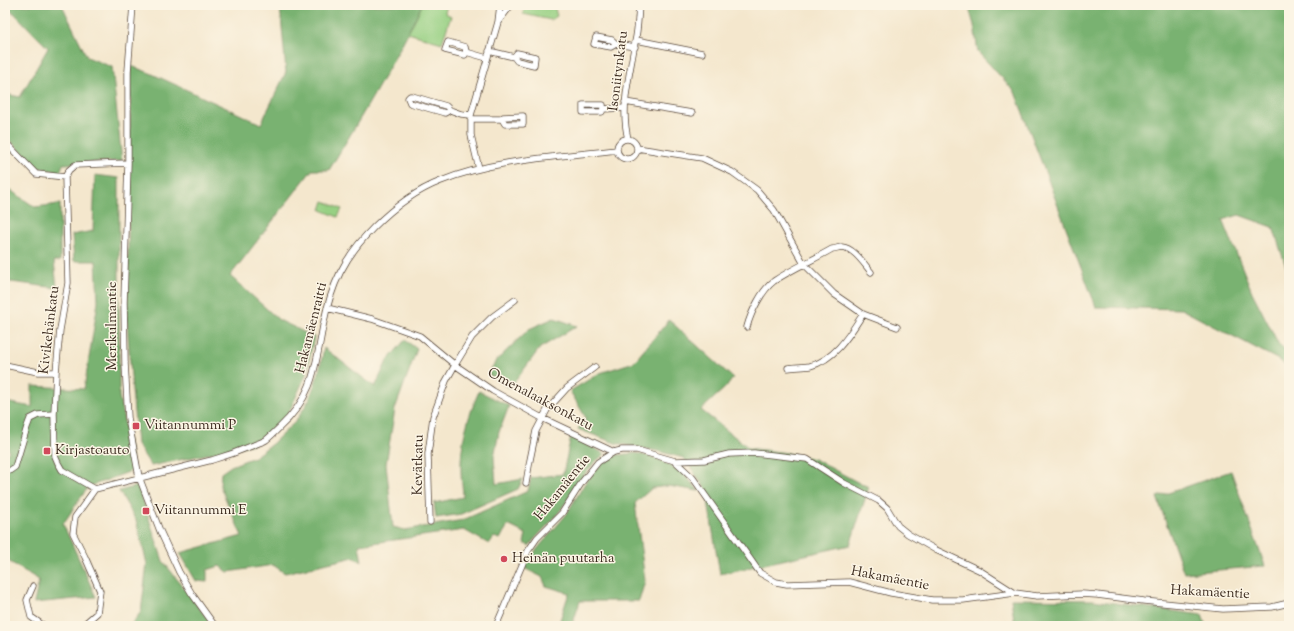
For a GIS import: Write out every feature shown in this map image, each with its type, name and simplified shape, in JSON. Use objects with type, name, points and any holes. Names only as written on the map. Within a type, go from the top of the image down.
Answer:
[{"type":"street","name":"Merikulmantie","points":[[133,5],[128,71],[128,163],[124,302],[128,418],[139,477],[160,530],[179,572],[192,594],[216,626]]},
{"type":"street","points":[[479,169],[471,135],[471,117],[486,58],[498,22],[500,5]]},
{"type":"street","points":[[498,22],[511,5]]},
{"type":"street","name":"Isoniitynkatu","points":[[628,139],[624,105],[635,47],[639,5]]},
{"type":"street","points":[[636,40],[702,53]]},
{"type":"street","points":[[616,44],[635,47]]},
{"type":"street","points":[[489,51],[514,56]]},
{"type":"street","points":[[466,52],[486,58]]},
{"type":"street","points":[[450,110],[445,113],[427,108],[410,103],[408,98],[412,96],[446,106],[450,110],[471,117],[502,119]]},
{"type":"street","points":[[427,108],[429,101]]},
{"type":"street","points":[[603,109],[624,105],[692,113]]},
{"type":"street","points":[[628,139],[634,142],[637,148],[634,157],[628,159],[622,158],[617,150],[619,143],[628,139]]},
{"type":"street","points":[[5,143],[36,174],[65,177],[69,170],[75,165],[128,163]]},
{"type":"street","points":[[637,148],[702,158],[732,172],[757,190],[774,210],[804,264],[834,294],[863,314],[897,327]]},
{"type":"street","name":"Hakamäenraitti","points":[[139,477],[162,473],[234,453],[266,440],[291,416],[304,397],[314,373],[327,308],[344,263],[386,214],[405,200],[441,181],[479,169],[518,162],[617,150]]},
{"type":"street","name":"Kivikehänkatu","points":[[65,177],[68,283],[60,330],[56,372],[54,414],[55,456],[62,470],[95,488]]},
{"type":"street","points":[[747,326],[751,314],[764,292],[773,282],[832,250],[841,247],[848,249],[854,253],[871,272]]},
{"type":"street","name":"Kevätkatu","points":[[430,522],[428,454],[433,417],[446,381],[454,365],[472,337],[492,317],[515,300]]},
{"type":"street","name":"Omenalaaksonkatu","points":[[327,308],[372,320],[420,336],[454,365],[493,391],[542,418],[614,452]]},
{"type":"street","points":[[788,368],[810,366],[821,362],[837,349],[863,314]]},
{"type":"street","points":[[5,365],[38,372],[56,372]]},
{"type":"street","points":[[526,483],[536,431],[542,418],[547,410],[567,388],[595,368]]},
{"type":"street","points":[[5,474],[15,467],[30,419],[38,415],[54,414]]},
{"type":"street","name":"Hakamäentie","points":[[496,626],[528,551],[537,538],[562,513],[582,482],[598,462],[614,452],[622,450],[637,450],[675,461],[693,478],[760,573],[776,582],[787,584],[849,582],[891,593],[932,600],[963,600],[1015,593],[1037,596],[1082,594],[1097,595],[1223,609],[1272,608],[1289,603]]},
{"type":"street","points":[[675,461],[704,460],[729,454],[754,453],[807,459],[844,483],[879,500],[887,508],[898,526],[908,534],[936,550],[979,570],[1015,593]]},
{"type":"street","points":[[82,626],[97,613],[100,591],[85,556],[72,533],[75,517],[95,488],[139,477]]},
{"type":"street","points":[[33,586],[27,600],[31,617],[44,626]]},
{"type":"green space","points":[[5,5],[62,5],[87,57],[112,67],[122,161],[63,164],[60,172],[38,168],[9,140],[5,138],[5,94],[20,97],[48,48],[14,13],[5,8]]},
{"type":"green space","points":[[280,5],[422,5],[377,89],[329,170],[312,170],[230,276],[279,320],[314,337],[306,375],[288,414],[255,444],[151,466],[137,444],[127,320],[131,66],[150,73],[261,124],[286,72]]},
{"type":"green space","points":[[422,5],[447,5],[445,13],[451,16],[442,43],[408,33]]},
{"type":"green space","points":[[525,5],[554,5],[557,16],[551,20],[523,14]]},
{"type":"green space","points":[[968,5],[1282,5],[1289,15],[1289,276],[1273,227],[1239,215],[1223,220],[1252,292],[1279,345],[1289,352],[1289,368],[1277,359],[1181,309],[1096,307],[1015,92],[978,52],[974,25]]},
{"type":"green space","points":[[95,175],[119,178],[119,396],[134,470],[88,487],[63,524],[96,597],[34,603],[39,580],[5,559],[5,454],[9,452],[5,437],[5,402],[32,407],[32,386],[84,389],[98,302],[96,261],[74,261],[72,235],[93,231]]},
{"type":"green space","points":[[5,185],[35,207],[60,204],[60,261],[54,261],[57,288],[11,282],[5,284]]},
{"type":"green space","points":[[324,201],[342,209],[338,217],[321,210]]},
{"type":"green space","points":[[554,318],[577,326],[540,348],[510,388],[488,374],[497,360],[529,329]]},
{"type":"green space","points":[[669,320],[733,378],[728,385],[701,410],[749,448],[788,453],[814,459],[869,487],[850,545],[720,574],[707,491],[684,458],[615,443],[578,429],[586,418],[570,391],[600,373],[634,362]]},
{"type":"green space","points":[[405,340],[417,349],[395,409],[386,464],[393,527],[405,530],[463,520],[528,491],[531,478],[563,474],[571,436],[605,454],[585,473],[559,512],[529,546],[524,543],[526,534],[508,525],[500,539],[494,537],[489,544],[464,530],[359,545],[362,562],[354,557],[285,573],[273,565],[228,572],[220,566],[207,570],[207,582],[196,581],[180,553],[242,536],[220,486],[221,473],[231,466],[254,457],[272,444],[296,421],[309,400],[319,372],[324,348],[375,387],[387,361]]},
{"type":"green space","points":[[479,391],[509,406],[499,432],[494,457],[496,484],[523,479],[518,489],[461,514],[436,518],[434,503],[463,497],[461,461],[463,440],[468,420]]},
{"type":"green space","points":[[636,453],[659,459],[682,472],[699,491],[668,486],[652,488],[635,503],[645,581],[639,601],[580,601],[572,626],[558,626],[569,593],[546,586],[542,577],[524,568],[533,554],[566,515],[585,483],[602,463],[617,455]]},
{"type":"green space","points":[[1231,471],[1265,566],[1184,573],[1157,497]]},
{"type":"green space","points":[[138,486],[163,561],[213,626],[130,626],[141,612],[147,564],[136,520],[119,491]]},
{"type":"green space","points":[[1011,599],[1093,600],[1202,615],[1206,626],[1015,626]]},
{"type":"place","name":"Viitannummi P","points":[[136,426]]},
{"type":"place","name":"Kirjastoauto","points":[[47,451]]},
{"type":"place","name":"Viitannummi E","points":[[146,511]]},
{"type":"place","name":"Heinän puutarha","points":[[504,559]]}]
